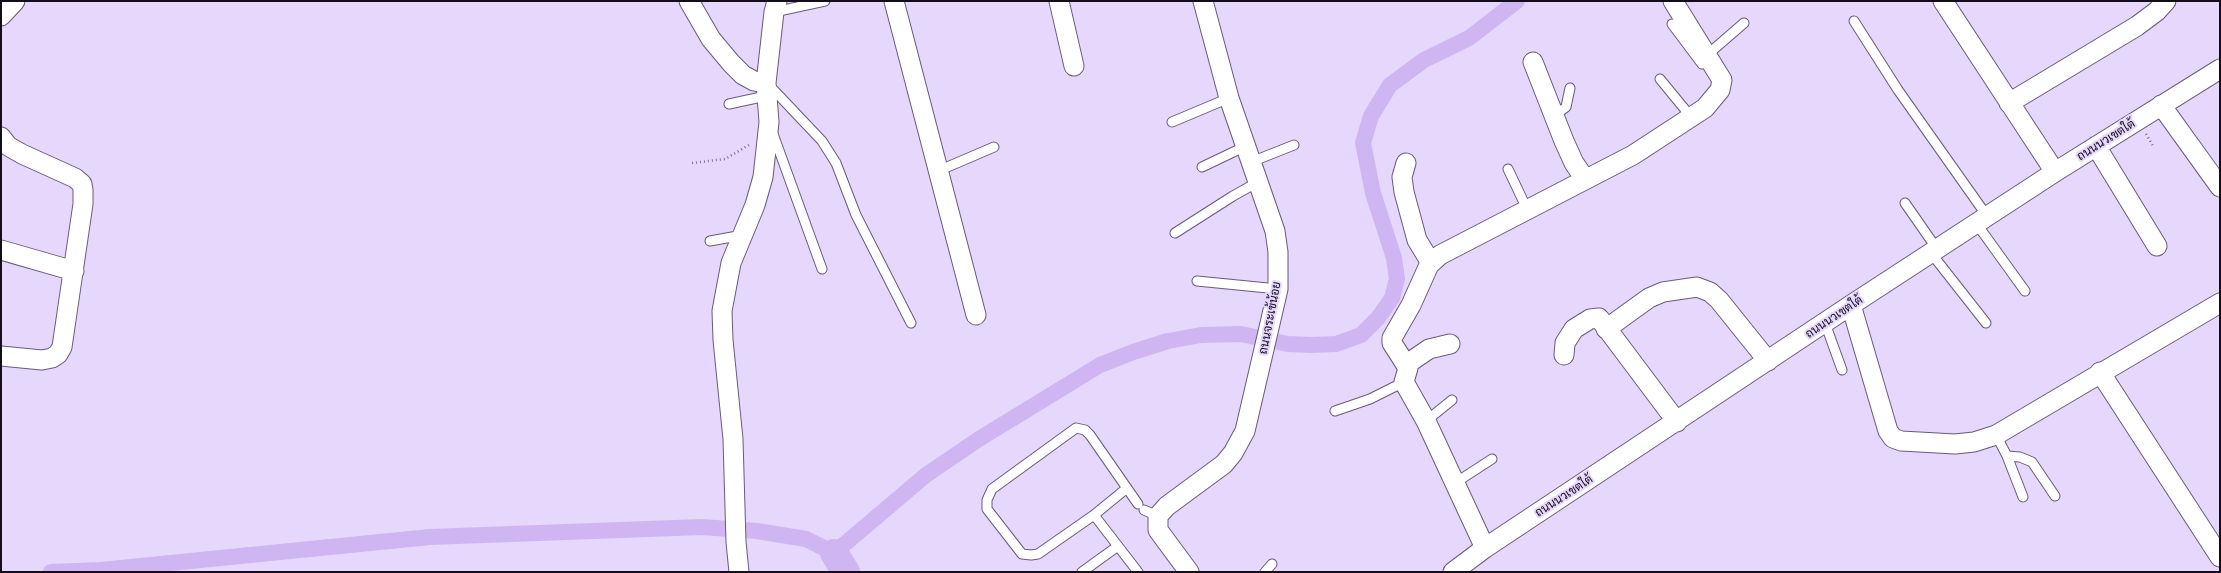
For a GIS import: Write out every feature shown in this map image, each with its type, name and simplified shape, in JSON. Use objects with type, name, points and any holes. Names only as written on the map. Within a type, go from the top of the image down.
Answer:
[{"type":"street","points":[[1,16],[15,1]]},
{"type":"street","points":[[689,1],[711,39],[732,63],[743,75],[766,89]]},
{"type":"street","points":[[894,1],[976,315]]},
{"type":"street","points":[[1059,1],[1074,66]]},
{"type":"street","name":"ถนนจระเข้น้อย","points":[[1147,510],[1167,506],[1224,464],[1233,453],[1244,431],[1278,289],[1278,252],[1275,231],[1229,98],[1202,1]]},
{"type":"street","points":[[1485,548],[1426,421],[1392,343],[1392,338],[1431,263],[1451,248],[1477,237],[1527,209],[1633,155],[1692,118],[1705,108],[1717,93],[1722,84],[1722,80],[1673,1]]},
{"type":"street","points":[[1943,1],[2055,172]]},
{"type":"street","points":[[2009,103],[2137,26],[2157,11],[2166,1]]},
{"type":"street","points":[[739,572],[736,542],[733,439],[723,340],[722,311],[731,263],[756,205],[763,177],[769,128],[766,89],[775,6]]},
{"type":"street","points":[[1533,62],[1574,163],[1585,179]]},
{"type":"street","name":"ถนนนวเขตใต้","points":[[1453,572],[1472,567],[1485,548],[1677,422],[1851,305],[2055,172],[2220,68]]},
{"type":"street","points":[[2161,105],[2220,187]]},
{"type":"street","points":[[1,139],[8,146],[22,154],[75,178],[82,184],[83,204],[66,329],[62,347],[58,354],[52,358],[42,360],[1,356]]},
{"type":"street","points":[[2096,146],[2157,246]]},
{"type":"street","points":[[1406,163],[1402,177],[1404,192],[1417,240],[1431,263]]},
{"type":"street","points":[[1,250],[74,271]]},
{"type":"street","points":[[1606,329],[1649,298],[1663,292],[1697,287],[1710,292],[1719,300],[1768,361]]},
{"type":"street","points":[[1851,305],[1884,423],[1893,438],[1901,441],[1955,444],[1974,442],[1996,435],[2100,372],[2220,303]]},
{"type":"street","points":[[1564,355],[1565,343],[1569,334],[1590,319],[1598,318],[1677,422]]},
{"type":"street","points":[[1405,373],[1429,349],[1450,344]]},
{"type":"street","points":[[2100,372],[2220,557]]},
{"type":"street","points":[[1147,510],[1158,530],[1189,572]]},
{"type":"lane","points":[[775,6],[825,1]]},
{"type":"lane","points":[[1854,21],[1982,220],[2025,291]]},
{"type":"lane","points":[[1707,55],[1744,23]]},
{"type":"lane","points":[[1672,24],[1711,75],[1717,93]]},
{"type":"lane","points":[[1660,78],[1692,118]]},
{"type":"lane","points":[[1554,116],[1566,107],[1570,88]]},
{"type":"lane","points":[[729,104],[766,89],[822,141],[836,163],[856,215],[911,323]]},
{"type":"lane","points":[[1172,122],[1229,98]]},
{"type":"lane","points":[[769,128],[822,268]]},
{"type":"lane","points":[[1202,167],[1248,154],[1294,145]]},
{"type":"lane","points":[[938,171],[994,147]]},
{"type":"lane","points":[[1508,169],[1527,209]]},
{"type":"lane","points":[[1175,233],[1258,182]]},
{"type":"lane","points":[[1905,203],[1934,251],[1986,323]]},
{"type":"lane","points":[[710,242],[743,235]]},
{"type":"lane","points":[[1197,281],[1278,289]]},
{"type":"lane","points":[[1825,323],[1842,370]]},
{"type":"lane","points":[[1335,411],[1370,399],[1405,373]]},
{"type":"lane","points":[[1426,421],[1452,400]]},
{"type":"lane","points":[[1127,488],[1094,515],[1038,554],[1022,554],[987,509],[987,500],[992,488],[1076,428],[1085,430],[1090,435],[1127,488],[1147,510]]},
{"type":"lane","points":[[1996,435],[2007,456],[2023,498]]},
{"type":"lane","points":[[2007,456],[2020,457],[2032,462],[2055,496]]},
{"type":"lane","points":[[1455,483],[1492,460]]},
{"type":"lane","points":[[1094,515],[1138,572]]},
{"type":"lane","points":[[1082,572],[1118,546]]},
{"type":"lane","points":[[1264,572],[1272,564]]},
{"type":"path","points":[[692,163],[725,160],[769,128]]},
{"type":"waterway","points":[[51,572],[101,570],[430,537],[702,527],[757,531],[806,539],[834,553],[926,475],[979,439],[1100,365],[1133,352],[1168,341],[1201,335],[1241,334],[1288,344],[1311,345],[1336,344],[1361,335],[1378,318],[1392,298],[1397,279],[1394,258],[1373,193],[1363,143],[1371,116],[1390,85],[1424,60],[1469,38],[1517,1]]},
{"type":"waterway","points":[[834,553],[846,572]]}]
